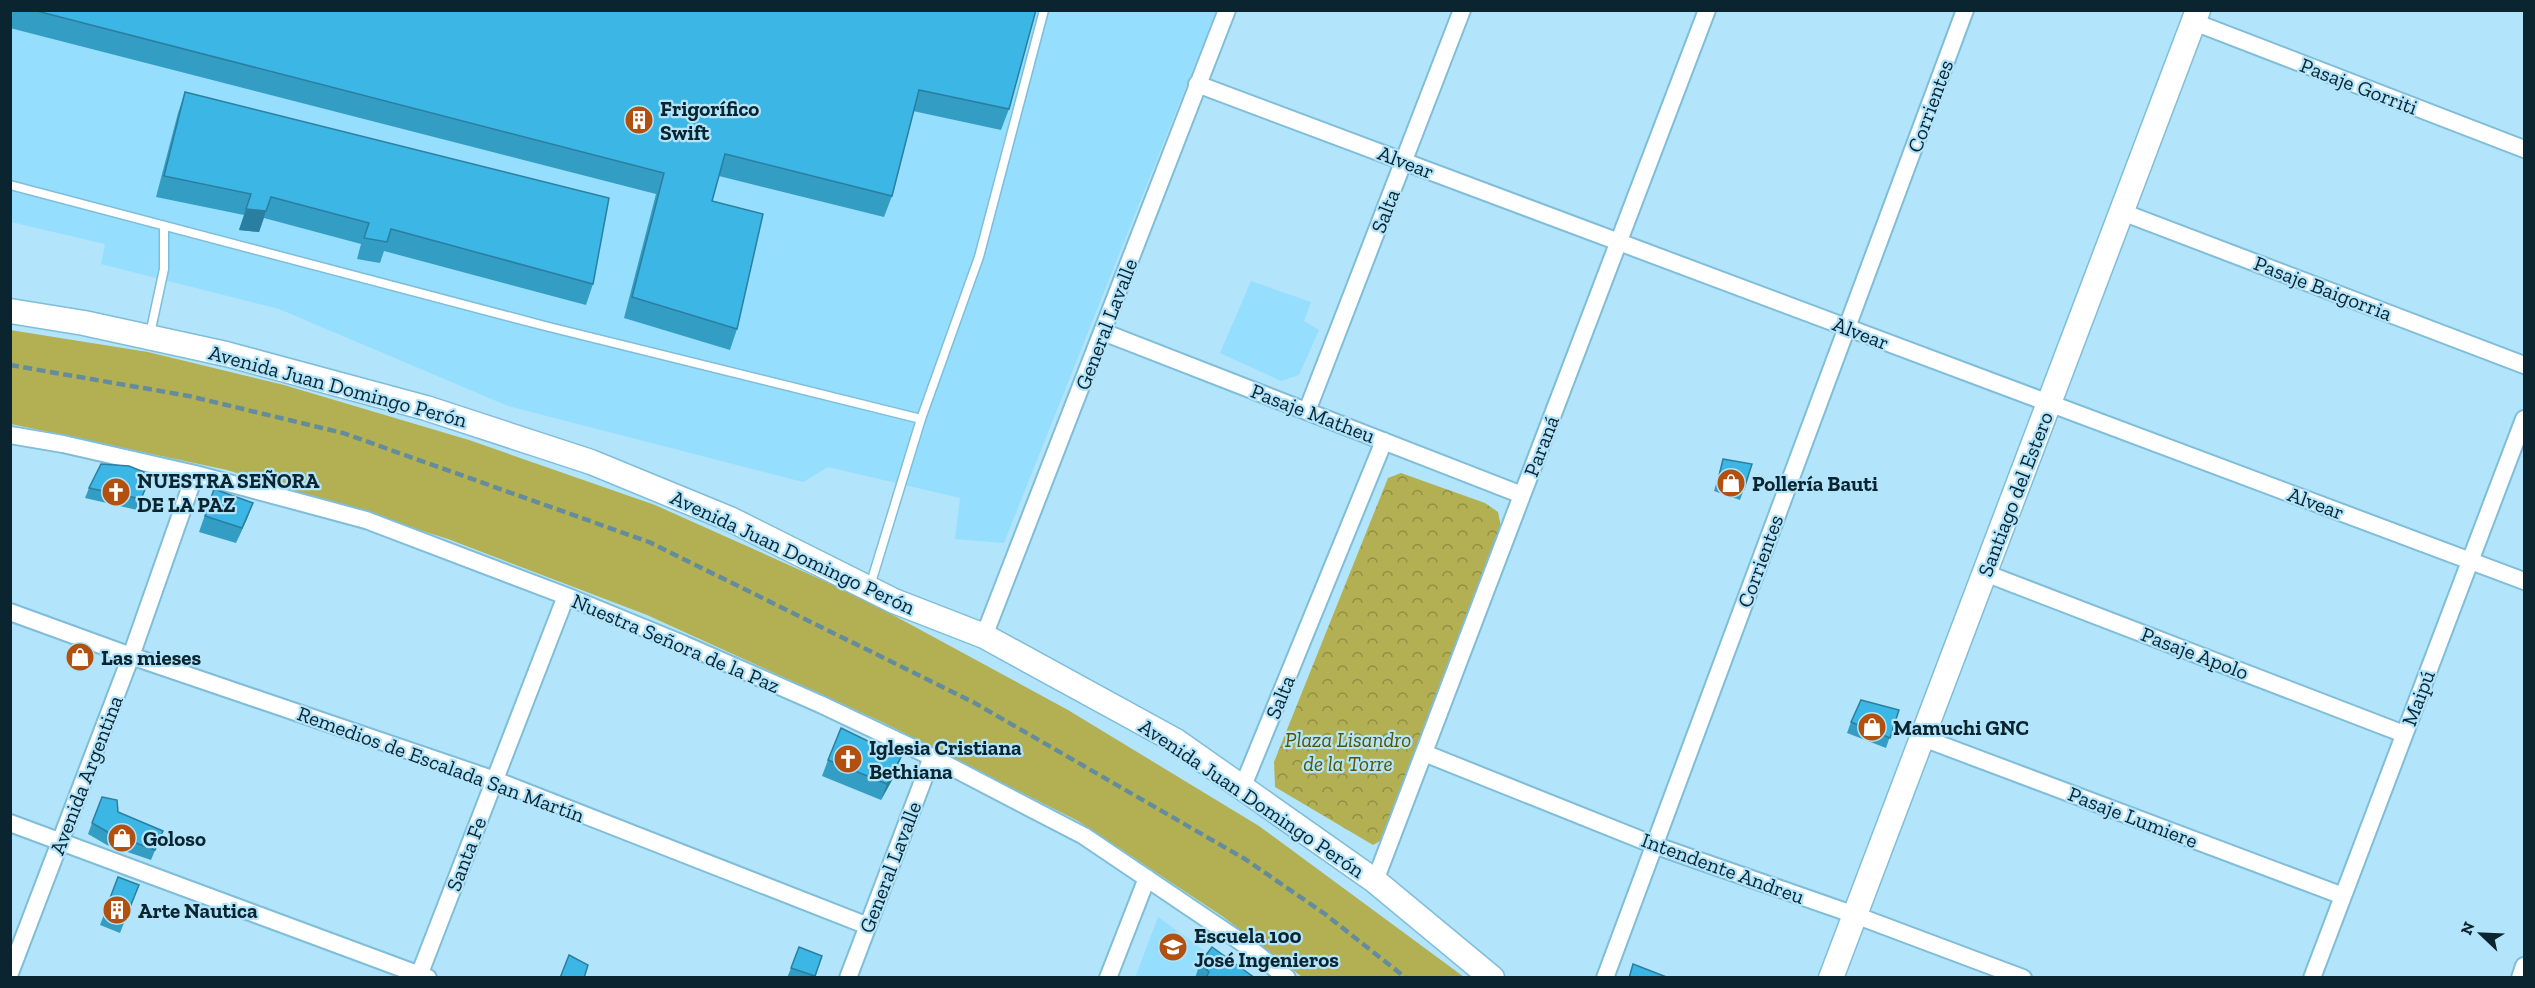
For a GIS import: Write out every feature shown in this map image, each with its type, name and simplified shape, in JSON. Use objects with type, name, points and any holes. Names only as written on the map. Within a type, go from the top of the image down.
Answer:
[{"type":"street","name":"General Lavalle","points":[[984,636],[1227,10]]},
{"type":"street","name":"Salta","points":[[1307,411],[1462,10]]},
{"type":"street","name":"Paraná","points":[[1375,880],[1707,10]]},
{"type":"street","name":"Corrientes","points":[[1605,978],[1965,10]]},
{"type":"street","name":"Pasaje Gorriti","points":[[2196,16],[2524,149]]},
{"type":"street","name":"Santiago del Estero","points":[[1831,978],[2196,16]]},
{"type":"street","name":"Alvear","points":[[1197,84],[2524,581]]},
{"type":"street","name":"Pasaje Baigorria","points":[[2122,212],[2524,365]]},
{"type":"street","name":"Avenida Juan Domingo Perón","points":[[10,311],[226,354],[426,408],[591,462],[730,519],[894,602],[984,636],[1176,741],[1375,880],[1492,978]]},
{"type":"street","name":"Pasaje Matheu","points":[[1103,332],[1522,495]]},
{"type":"street","name":"Maipú","points":[[2312,978],[2524,419]]},
{"type":"street","name":"Nuestra Señora de la Paz","points":[[10,435],[63,444],[195,474],[366,520],[566,596],[820,704],[932,757],[1084,836],[1247,946],[1287,978]]},
{"type":"street","name":"Salta","points":[[1243,786],[1384,441]]},
{"type":"street","name":"Avenida Argentina","points":[[10,974],[131,656],[195,474]]},
{"type":"street","name":"Pasaje Apolo","points":[[1985,573],[2404,734]]},
{"type":"street","name":"Santa Fe","points":[[422,976],[566,596]]},
{"type":"street","name":"Remedios de Escalada San Martín","points":[[10,612],[131,656],[495,780],[868,926]]},
{"type":"street","name":"Pasaje Lumiere","points":[[1923,738],[2343,896]]},
{"type":"street","name":"Intendente Andreu","points":[[1424,753],[1654,844],[2024,978]]},
{"type":"street","name":"General Lavalle","points":[[848,978],[932,757]]},
{"type":"street","points":[[10,823],[422,976]]},
{"type":"street","points":[[1108,978],[1147,878]]},
{"type":"street","points":[[2520,978],[2524,966]]},
{"type":"lane","points":[[869,589],[921,419],[979,257],[1044,10]]},
{"type":"lane","points":[[10,184],[545,326],[921,419]]},
{"type":"lane","points":[[149,337],[164,269],[164,226]]},
{"type":"shaded area","points":[[11,11],[1216,11],[1004,543],[955,539],[960,498],[828,467],[803,482],[508,406],[279,309],[101,264],[105,244],[11,222]]},
{"type":"shaded area","points":[[1251,281],[1311,302],[1304,321],[1319,330],[1299,375],[1281,381],[1220,353]]},
{"type":"shaded area","name":"Escuela 100 José Ingenieros","points":[[1158,917],[1241,977],[1135,978]]},
{"type":"green space","points":[[10,330],[148,352],[284,385],[469,440],[655,505],[858,596],[1068,710],[1259,826],[1464,977],[1302,977],[1222,916],[1078,821],[884,723],[647,615],[448,539],[227,470],[11,424]]},
{"type":"green space","name":"Plaza Lisandro de la Torre","points":[[1401,473],[1485,503],[1498,512],[1501,527],[1385,838],[1373,845],[1275,787],[1274,762],[1388,478]]},
{"type":"building","name":"Frigorífico Swift","points":[[33,10],[1036,10],[1009,109],[919,90],[892,196],[725,154],[712,201],[763,214],[737,329],[632,297],[664,173]]},
{"type":"building","points":[[185,92],[609,198],[593,284],[391,229],[387,242],[364,238],[369,223],[271,197],[266,211],[246,209],[251,194],[164,176]]},
{"type":"building","points":[[1723,459],[1752,464],[1744,489],[1718,480]]},
{"type":"building","points":[[101,464],[129,466],[151,475],[141,499],[89,488]]},
{"type":"building","points":[[214,489],[253,503],[242,528],[205,516]]},
{"type":"building","points":[[1861,700],[1899,710],[1890,738],[1851,722]]},
{"type":"building","points":[[841,728],[901,757],[887,784],[828,760]]},
{"type":"building","points":[[102,797],[117,800],[118,812],[163,831],[155,850],[111,834],[92,823]]},
{"type":"building","name":"Arte Nautica","points":[[118,877],[139,885],[124,922],[104,914]]},
{"type":"building","points":[[799,947],[822,956],[815,976],[791,968]]},
{"type":"building","points":[[1212,947],[1255,978],[1206,978],[1209,972],[1200,963]]},
{"type":"building","points":[[569,955],[588,965],[584,978],[560,978]]},
{"type":"building","points":[[1633,964],[1669,978],[1629,978]]},
{"type":"railway","points":[[10,365],[189,396],[343,433],[649,542],[973,702],[1245,859],[1325,914],[1406,978]]},
{"type":"place","name":"Frigorífico Swift","points":[[639,120]]},
{"type":"place","name":"Pollería Bauti","points":[[1731,483]]},
{"type":"place","name":"NUESTRA SEÑORA DE LA PAZ","points":[[116,492]]},
{"type":"place","name":"Las mieses","points":[[80,657]]},
{"type":"place","name":"Mamuchi GNC","points":[[1872,727]]},
{"type":"place","name":"Iglesia Cristiana Bethiana","points":[[848,759]]},
{"type":"place","name":"Goloso","points":[[122,838]]},
{"type":"place","name":"Arte Nautica","points":[[117,910]]},
{"type":"place","name":"Escuela 100 José Ingenieros","points":[[1173,947]]}]
